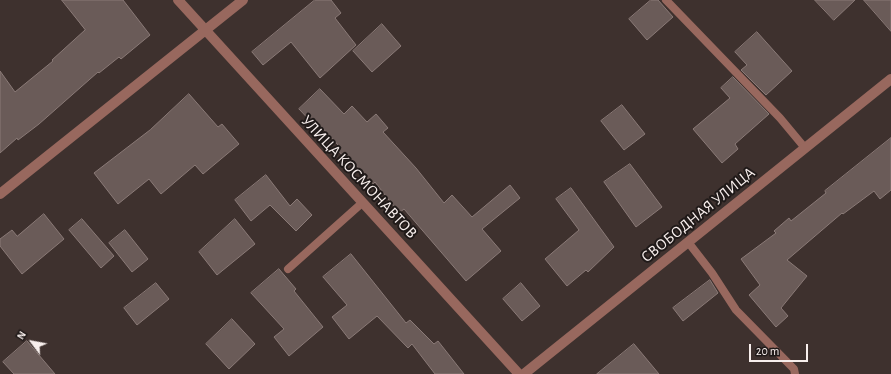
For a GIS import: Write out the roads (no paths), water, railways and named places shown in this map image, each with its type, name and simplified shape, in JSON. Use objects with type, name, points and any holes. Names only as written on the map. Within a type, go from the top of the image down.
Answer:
[{"type":"street","name":"УЛИЦА КОСМОНАВТОВ","points":[[178,0],[204,31],[519,374]]},
{"type":"street","points":[[0,194],[243,0]]},
{"type":"street","name":"СВОБОДНАЯ УЛИЦА","points":[[524,374],[891,78]]},
{"type":"lane","points":[[666,0],[780,118],[804,148]]},
{"type":"lane","points":[[288,269],[362,203]]},
{"type":"lane","points":[[688,242],[712,273],[736,310],[794,369],[795,374]]}]
